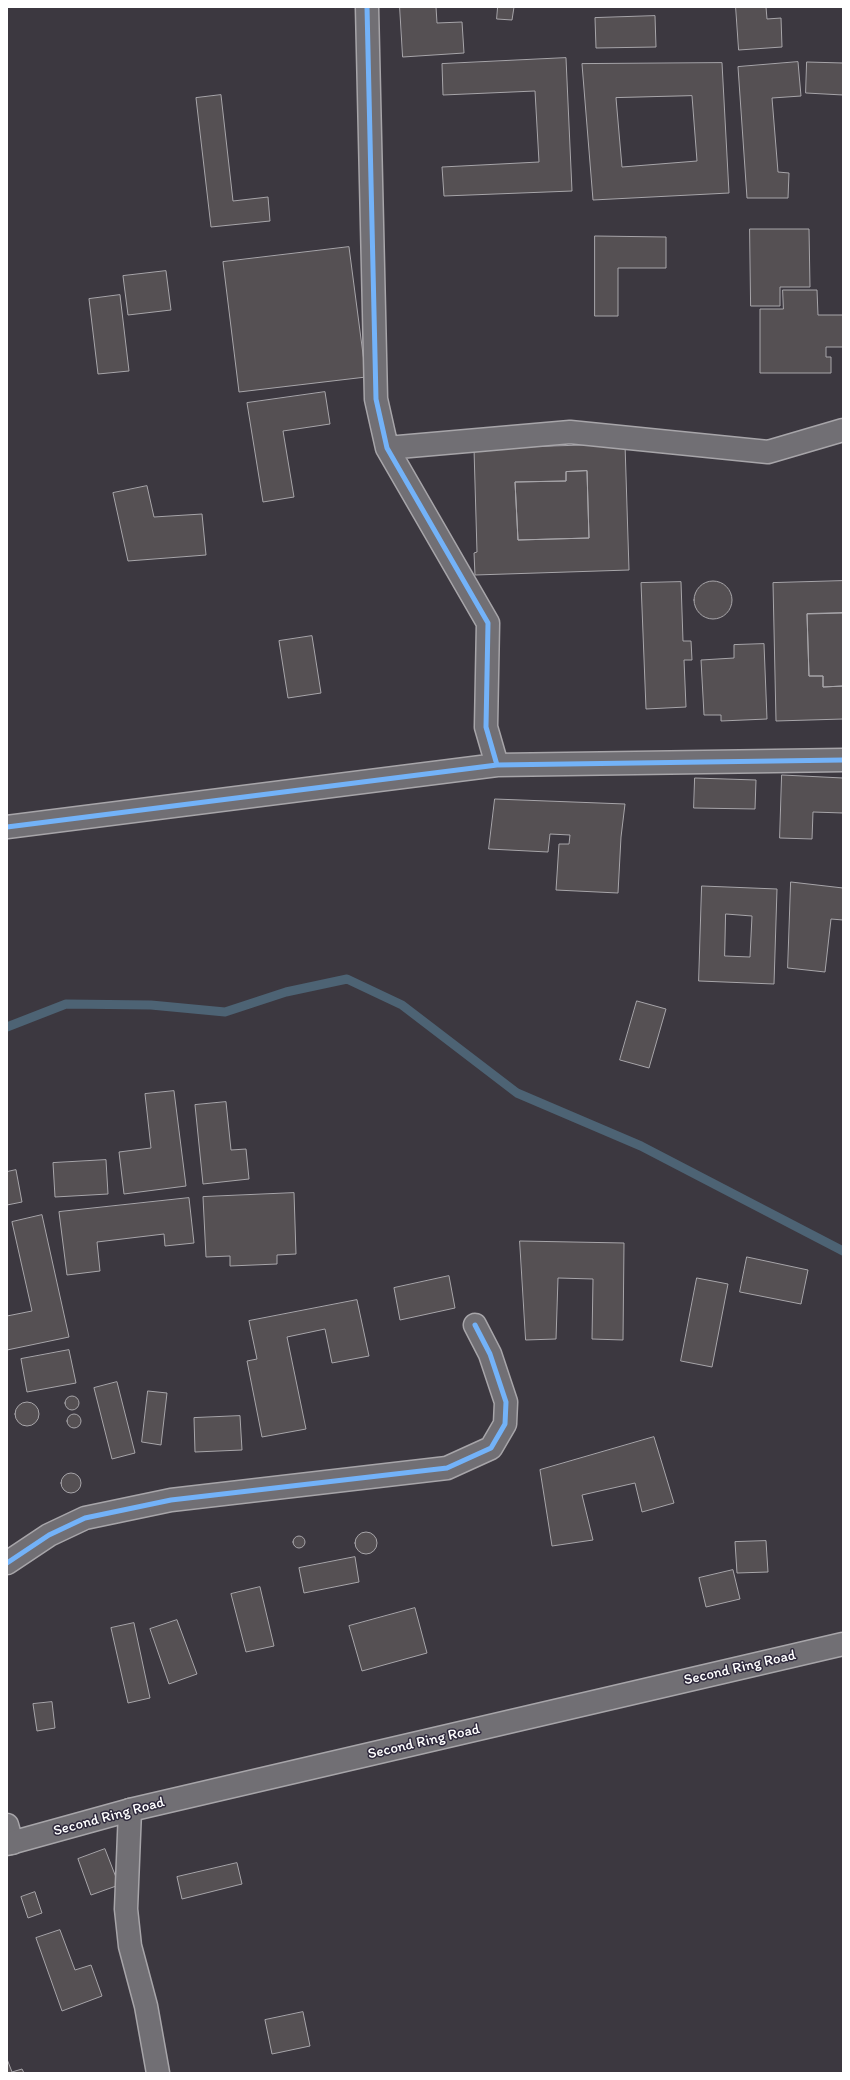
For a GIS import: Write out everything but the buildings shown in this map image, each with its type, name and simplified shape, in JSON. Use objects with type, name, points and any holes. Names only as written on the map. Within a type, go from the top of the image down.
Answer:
[{"type":"street","points":[[367,7],[376,399],[387,448],[488,623],[486,727],[497,765]]},
{"type":"street","points":[[387,448],[570,432],[768,452],[843,430]]},
{"type":"street","points":[[7,827],[497,765],[843,760]]},
{"type":"street","points":[[7,1563],[49,1535],[85,1518],[171,1500],[447,1468],[491,1448],[505,1424],[506,1402],[490,1354],[475,1325]]},
{"type":"street","name":"Second Ring Road","points":[[9,1838],[843,1644]]},
{"type":"street","points":[[130,1810],[126,1909],[130,1946],[146,2006],[158,2073]]},
{"type":"waterway","points":[[7,1027],[66,1004],[151,1005],[225,1012],[286,992],[347,979],[402,1005],[517,1093],[641,1146],[843,1251]]},
{"type":"cycle path","points":[[367,7],[376,399],[387,448],[488,623],[486,727],[497,765],[843,760]]},
{"type":"cycle path","points":[[7,827],[497,765]]},
{"type":"cycle path","points":[[7,1563],[49,1535],[85,1518],[171,1500],[447,1468],[491,1448],[505,1424],[506,1402],[490,1354],[475,1325]]}]
